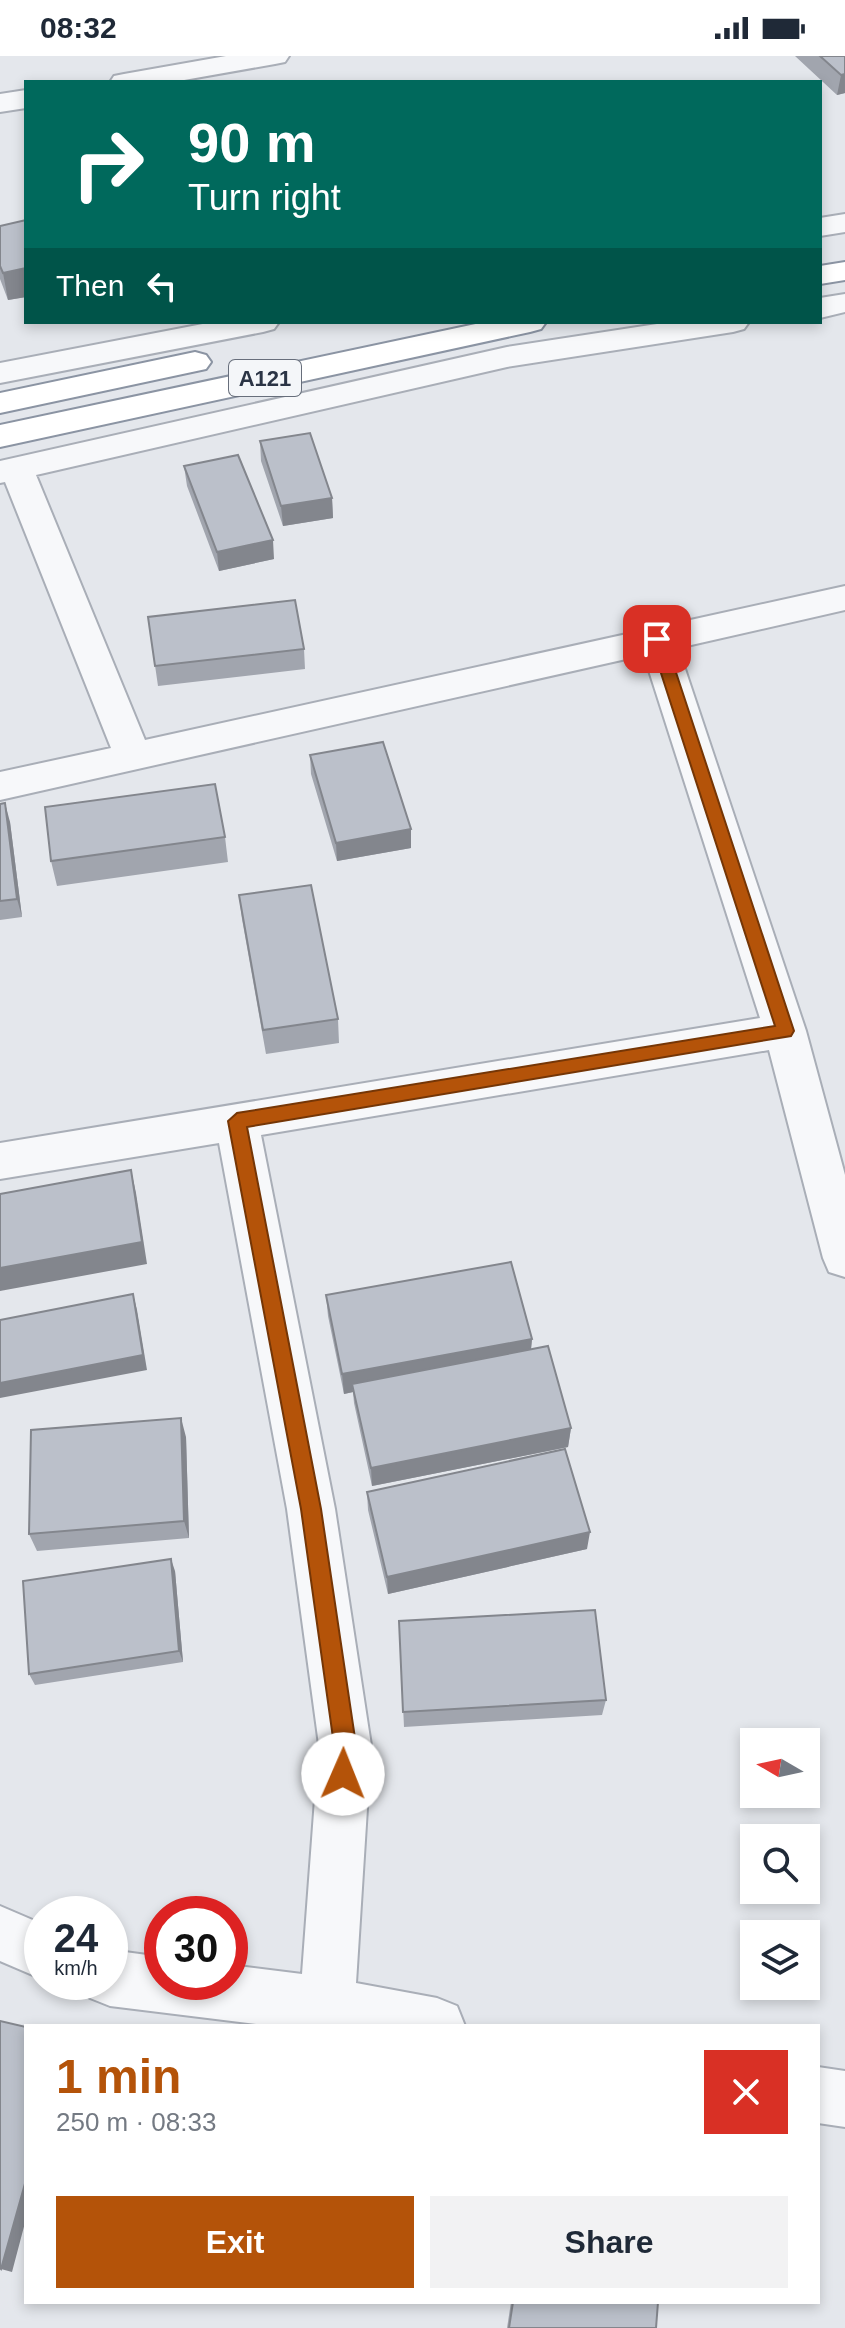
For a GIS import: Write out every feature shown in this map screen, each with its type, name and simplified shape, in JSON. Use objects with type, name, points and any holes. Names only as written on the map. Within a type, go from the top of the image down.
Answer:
[{"type":"highway","points":[[822,248],[845,245]]},
{"type":"highway","points":[[822,275],[845,271]]},
{"type":"highway","name":"A121","points":[[9,386],[377,324]]},
{"type":"highway","name":"A121","points":[[0,436],[413,333],[509,324]]},
{"type":"street","points":[[136,80],[275,56]]},
{"type":"street","points":[[0,103],[24,99]]},
{"type":"street","points":[[822,227],[845,223]]},
{"type":"street","points":[[822,308],[845,303]]},
{"type":"street","points":[[0,340],[9,386],[255,324]]},
{"type":"street","points":[[132,754],[8,470],[507,357],[720,324]]},
{"type":"street","points":[[0,786],[132,754],[845,598]]},
{"type":"street","points":[[657,639],[785,1031],[845,1258]]},
{"type":"street","points":[[0,1161],[785,1031]]},
{"type":"street","points":[[237,1121],[311,1509],[345,1745],[327,2005]]},
{"type":"street","points":[[0,1933],[24,1944]]},
{"type":"street","points":[[128,1980],[327,2005],[427,2024]]},
{"type":"street","points":[[820,2095],[845,2099]]},
{"type":"building","points":[[820,56],[845,56],[845,74],[841,75]]},
{"type":"building","points":[[24,220],[24,268],[3,273],[0,266],[0,226]]},
{"type":"building","points":[[310,433],[332,498],[281,506],[260,441]]},
{"type":"building","points":[[238,455],[273,540],[217,552],[184,466]]},
{"type":"building","points":[[295,600],[304,649],[155,666],[148,617]]},
{"type":"building","points":[[383,742],[411,829],[336,843],[310,755]]},
{"type":"building","points":[[215,784],[225,837],[51,861],[45,807]]},
{"type":"building","points":[[5,803],[17,899],[0,901],[0,804]]},
{"type":"building","points":[[311,885],[338,1019],[263,1030],[239,895]]},
{"type":"building","points":[[131,1170],[142,1242],[0,1268],[0,1194]]},
{"type":"building","points":[[511,1262],[532,1339],[342,1374],[326,1295]]},
{"type":"building","points":[[133,1294],[143,1355],[0,1383],[0,1320]]},
{"type":"building","points":[[548,1346],[571,1428],[371,1468],[352,1384]]},
{"type":"building","points":[[181,1418],[184,1521],[29,1534],[31,1430]]},
{"type":"building","points":[[565,1449],[590,1532],[387,1577],[367,1492]]},
{"type":"building","points":[[171,1559],[179,1651],[29,1674],[23,1581]]},
{"type":"building","points":[[595,1610],[606,1700],[403,1712],[399,1621]]},
{"type":"building","points":[[0,2021],[24,2027],[24,2187],[0,2268]]},
{"type":"building","points":[[513,2304],[658,2304],[656,2328],[509,2328]]},
{"type":"route","points":[[343,1774],[345,1745],[311,1509],[237,1121],[785,1031],[657,639]]}]
